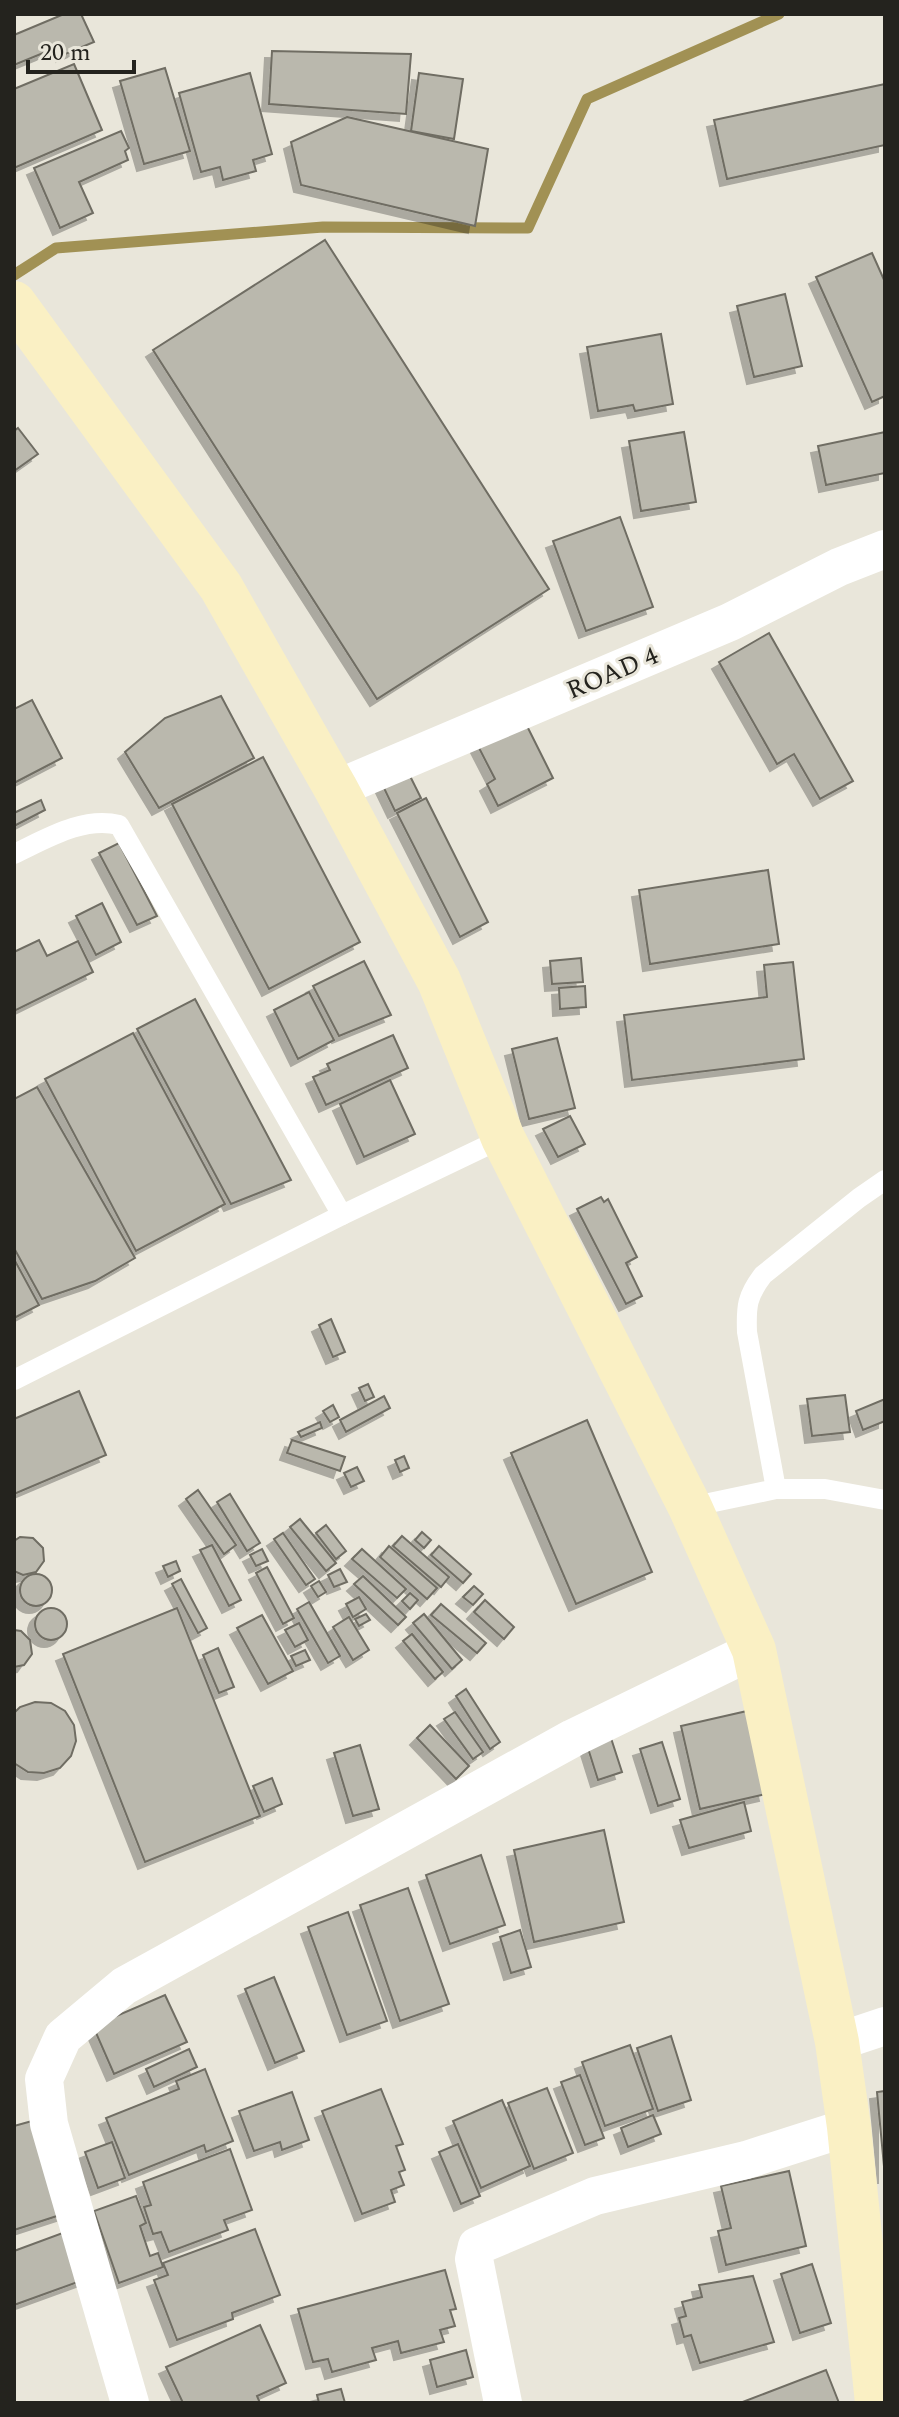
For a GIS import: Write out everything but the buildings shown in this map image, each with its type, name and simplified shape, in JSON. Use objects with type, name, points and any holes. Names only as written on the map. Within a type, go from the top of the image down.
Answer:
[{"type":"street","points":[[14,303],[221,587],[336,789],[439,981],[503,1138],[690,1507],[754,1650],[837,2042],[849,2127],[877,2403]]},
{"type":"street","name":"ROAD 4","points":[[336,789],[730,622],[839,567],[885,549]]},
{"type":"street","points":[[130,2403],[49,2124],[44,2079],[63,2037],[124,1986],[573,1738],[754,1650]]},
{"type":"street","points":[[837,2042],[885,2026]]},
{"type":"street","points":[[503,2403],[474,2259],[477,2246],[595,2196],[746,2160],[849,2127]]},
{"type":"lane","points":[[14,854],[65,830],[107,822],[119,825],[342,1215]]},
{"type":"lane","points":[[14,1380],[503,1138]]},
{"type":"lane","points":[[776,1489],[747,1332],[746,1309],[751,1291],[763,1275],[885,1180]]},
{"type":"lane","points":[[690,1507],[776,1489],[825,1489],[885,1500]]},
{"type":"waterway","points":[[14,275],[56,248],[323,227],[528,228],[587,99],[779,14]]}]
